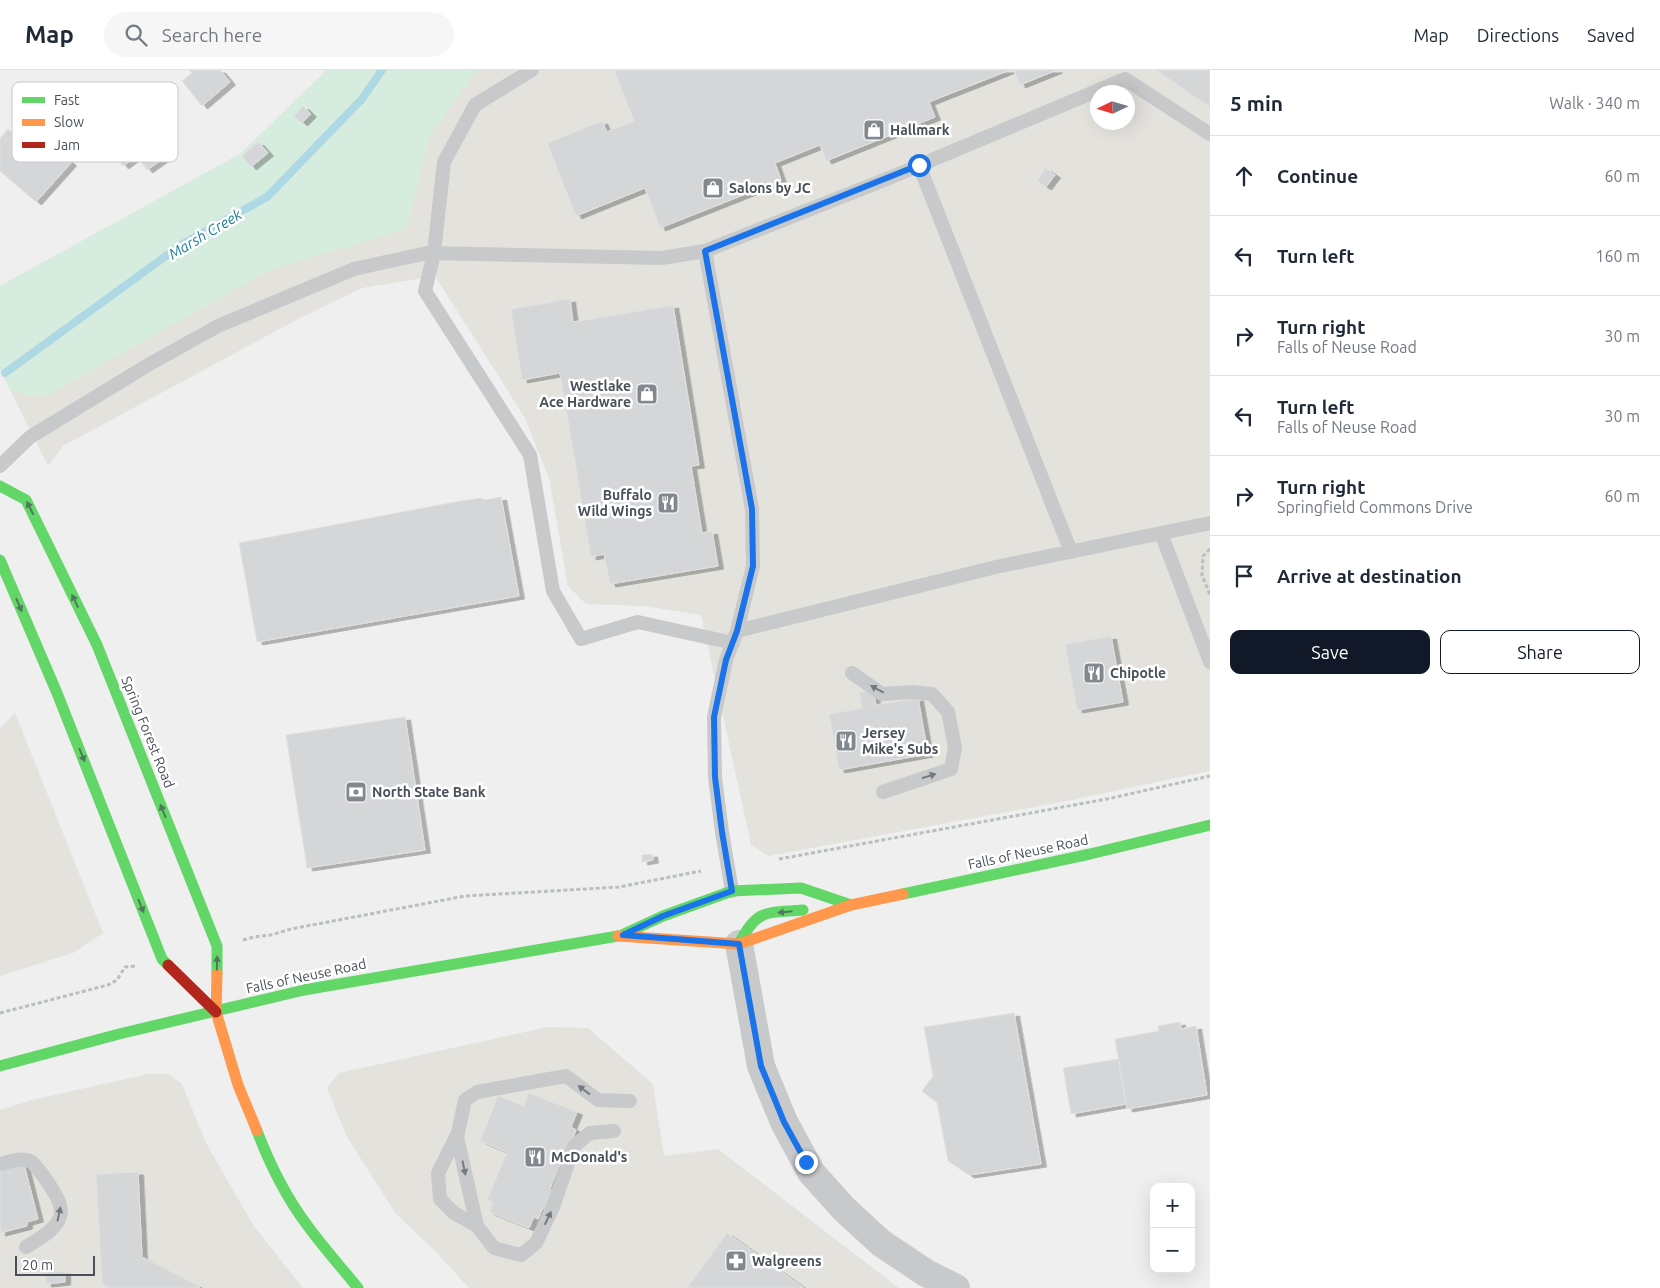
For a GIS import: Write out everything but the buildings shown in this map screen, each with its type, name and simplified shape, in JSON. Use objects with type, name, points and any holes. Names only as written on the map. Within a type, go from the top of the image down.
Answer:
[{"type":"main road","name":"Spring Forest Road","points":[[0,486],[26,500],[97,645],[217,946],[216,1012],[238,1085],[268,1160],[307,1225],[358,1288]]},
{"type":"main road","name":"Spring Forest Road","points":[[0,560],[57,693],[162,959],[216,1012]]},
{"type":"main road","name":"Falls of Neuse Road","points":[[0,1066],[118,1034],[304,990],[623,935],[739,944],[851,905],[1090,854],[1210,826]]},
{"type":"main road","name":"Falls of Neuse Road","points":[[623,935],[663,916],[732,891],[801,888],[851,905]]},
{"type":"main road","points":[[739,944],[751,922],[759,916],[771,913],[851,905]]},
{"type":"street","points":[[739,944],[761,1066],[784,1122],[811,1172],[843,1208],[881,1243],[926,1273],[956,1288]]},
{"type":"lane","points":[[532,70],[475,106],[444,162],[434,253],[425,291],[530,455],[554,591],[581,639],[638,622],[735,637],[970,573],[1210,523]]},
{"type":"lane","points":[[0,466],[30,437],[148,365],[218,326],[354,268],[434,253],[662,258],[705,251],[919,165],[1125,79],[1210,134]]},
{"type":"lane","points":[[919,165],[1071,552]]},
{"type":"lane","points":[[705,251],[752,509],[753,566],[735,637],[726,660],[714,717],[715,777],[732,891]]},
{"type":"lane","points":[[1161,533],[1210,662]]},
{"type":"lane","points":[[852,673],[882,694],[912,692],[932,694],[948,712],[955,747],[952,769],[883,792]]},
{"type":"lane","points":[[614,1131],[590,1133],[574,1146],[553,1207],[536,1244],[521,1255],[494,1248],[477,1226],[454,1212],[440,1199],[438,1173],[458,1133],[465,1100],[476,1092],[566,1076],[598,1100],[630,1101]]},
{"type":"lane","points":[[458,1133],[477,1226]]},
{"type":"lane","points":[[0,1164],[22,1159],[29,1161],[39,1170],[61,1206],[60,1216],[56,1224],[26,1247]]},
{"type":"path","points":[[1210,549],[1203,556],[1202,575],[1210,595]]},
{"type":"path","points":[[772,860],[1107,799],[1210,776]]},
{"type":"path","points":[[254,937],[465,896],[619,887],[695,872]]},
{"type":"path","points":[[0,1013],[108,985],[118,980],[126,967]]},
{"type":"shaded area","points":[[327,70],[1210,70],[1210,771],[1067,801],[768,856],[751,845],[701,615],[644,606],[586,604],[568,586],[549,478],[525,418],[435,276],[362,288],[300,318],[63,446],[48,466],[0,369],[0,286],[240,154]]},
{"type":"shaded area","points":[[15,713],[103,933],[73,953],[0,976],[0,728]]},
{"type":"shaded area","points":[[548,1027],[588,1028],[653,1084],[664,1156],[718,1149],[899,1288],[469,1288],[434,1250],[396,1214],[347,1137],[327,1088],[339,1073]]},
{"type":"shaded area","points":[[148,1074],[168,1074],[182,1084],[206,1143],[253,1225],[303,1288],[0,1288],[0,1110],[32,1100]]},
{"type":"green space","points":[[327,70],[477,70],[430,136],[406,229],[272,269],[50,394],[28,396],[11,390],[0,369],[0,286],[240,154]]},
{"type":"waterway","name":"Marsh Creek","points":[[5,373],[181,245],[267,197],[362,99],[382,70]]},
{"type":"traffic: fast","points":[[0,486],[26,500],[97,645],[217,946],[217,974]]},
{"type":"traffic: fast","points":[[0,560],[57,693],[162,959],[168,965]]},
{"type":"traffic: fast","points":[[903,894],[1090,854],[1210,825]]},
{"type":"traffic: fast","points":[[624,934],[663,916],[732,891],[801,888],[851,905]]},
{"type":"traffic: fast","points":[[739,944],[745,932],[758,918],[772,913],[803,910]]},
{"type":"traffic: fast","points":[[0,1066],[119,1034],[304,990],[618,936]]},
{"type":"traffic: fast","points":[[257,1131],[285,1192],[299,1214],[358,1288]]},
{"type":"traffic: slow","points":[[618,936],[739,944],[851,905],[903,894]]},
{"type":"traffic: slow","points":[[217,974],[216,1012],[238,1085],[257,1131]]},
{"type":"traffic: jam","points":[[168,965],[216,1012]]},
{"type":"place","name":"Hallmark","points":[[874,130]]},
{"type":"place","name":"Salons by JC","points":[[713,188]]},
{"type":"place","name":"Westlake Ace Hardware","points":[[647,394]]},
{"type":"place","name":"Buffalo Wild Wings","points":[[668,503]]},
{"type":"place","name":"Chipotle","points":[[1094,673]]},
{"type":"place","name":"Jersey Mike's Subs","points":[[846,741]]},
{"type":"place","name":"North State Bank","points":[[356,792]]},
{"type":"place","name":"McDonald's","points":[[535,1157]]},
{"type":"place","name":"Walgreens","points":[[736,1261]]},
{"type":"route","points":[[806,1162],[784,1122],[761,1066],[739,944],[623,935],[663,916],[732,891],[715,777],[714,717],[726,660],[737,631],[753,566],[752,509],[705,251],[919,165]]}]
